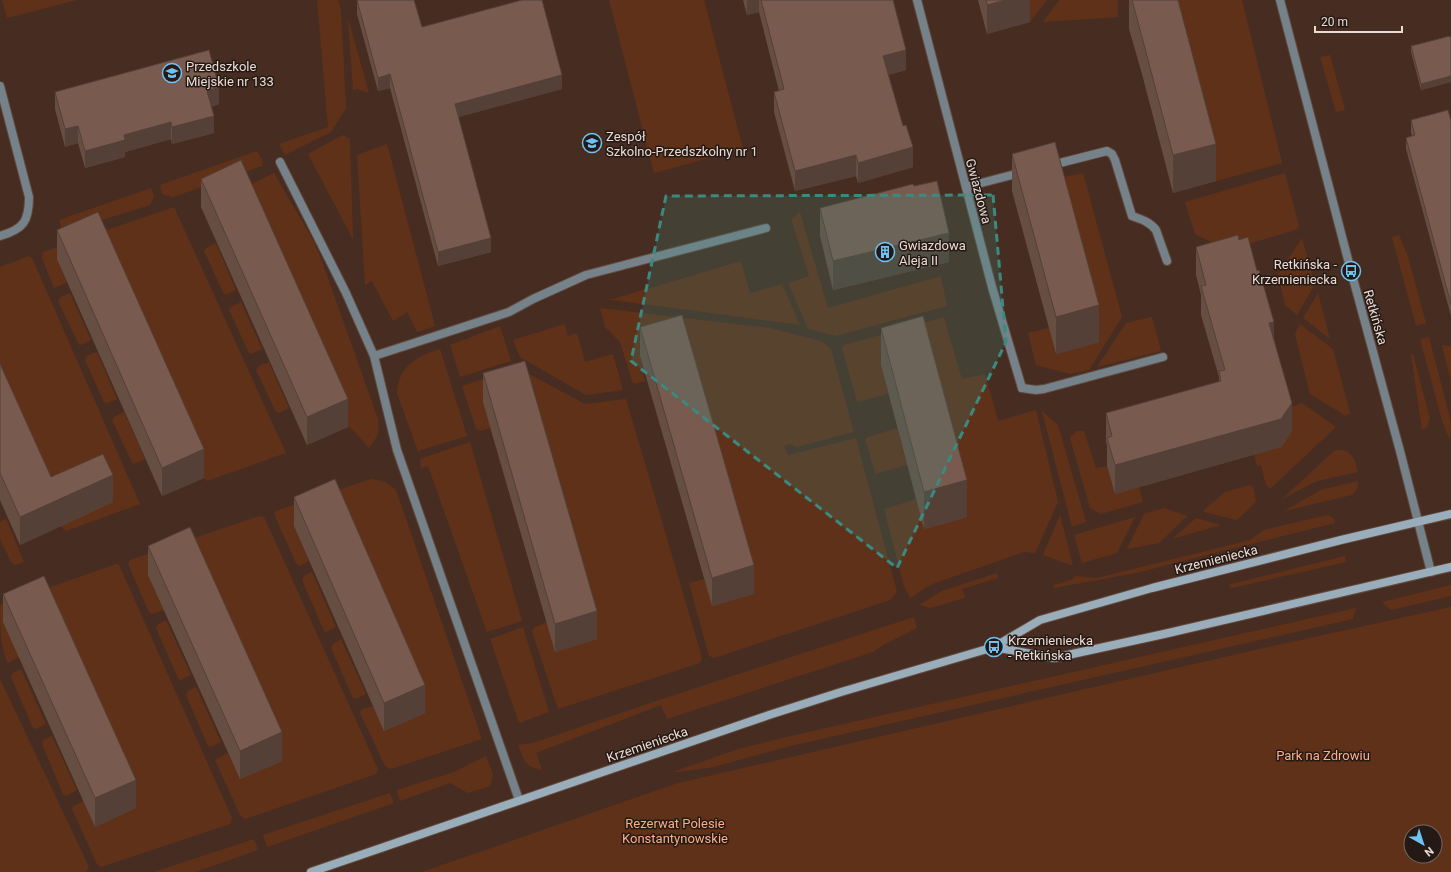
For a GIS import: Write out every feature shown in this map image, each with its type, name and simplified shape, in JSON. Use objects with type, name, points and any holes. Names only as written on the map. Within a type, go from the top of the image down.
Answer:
[{"type":"main road","name":"Krzemieniecka","points":[[311,872],[769,715],[994,647],[1040,620],[1152,588],[1451,514]]},
{"type":"main road","name":"Krzemieniecka","points":[[994,647],[1054,658],[1180,631],[1451,567]]},
{"type":"street","name":"Gwiazdowa","points":[[917,0],[992,287],[1022,388],[1036,390],[1044,389],[1163,357]]},
{"type":"street","name":"Retkińska","points":[[1280,0],[1351,271],[1419,521],[1431,572]]},
{"type":"street","points":[[0,86],[29,197],[29,209],[26,219],[21,227],[11,233],[0,236]]},
{"type":"street","points":[[1042,168],[1107,151],[1112,154],[1132,216],[1153,226],[1156,230],[1167,261]]},
{"type":"street","points":[[280,162],[346,292],[374,356],[397,450],[519,800]]},
{"type":"street","points":[[966,187],[1028,171]]},
{"type":"street","points":[[374,356],[509,312],[533,299],[586,275],[766,228]]},
{"type":"highlighted area","points":[[993,195],[1006,342],[897,568],[631,361],[666,196]]},
{"type":"green space","points":[[2,0],[77,0],[7,18]]},
{"type":"green space","points":[[317,0],[338,0],[341,10],[346,108],[331,132],[285,155],[279,144],[328,127]]},
{"type":"green space","points":[[609,0],[704,0],[743,149],[654,173]]},
{"type":"green space","points":[[1024,0],[1047,0],[1030,22]]},
{"type":"green space","points":[[1059,0],[1118,0],[1118,17],[1043,22]]},
{"type":"green space","points":[[1171,0],[1242,0],[1282,163],[1216,181]]},
{"type":"green space","points":[[348,18],[369,93],[357,89],[353,90]]},
{"type":"green space","points":[[1330,55],[1345,110],[1336,112],[1320,57]]},
{"type":"green space","points":[[343,135],[350,139],[353,239],[308,154]]},
{"type":"green space","points":[[387,144],[435,326],[417,332],[407,312],[393,321],[372,281],[365,285],[357,155]]},
{"type":"green space","points":[[257,151],[263,162],[262,166],[173,197],[162,194],[160,185]]},
{"type":"green space","points":[[274,173],[314,242],[320,256],[378,419],[379,428],[377,435],[369,448],[352,429],[348,427],[241,189]]},
{"type":"green space","points":[[1083,173],[1122,317],[1089,370],[1070,374],[1036,365],[1028,333],[1049,328],[1056,354],[1055,179]]},
{"type":"green space","points":[[1285,173],[1299,226],[1295,230],[1228,250],[1195,234],[1185,202]]},
{"type":"green space","points":[[151,188],[154,196],[150,205],[63,232],[59,220]]},
{"type":"green space","points":[[174,207],[286,453],[207,481],[204,478],[98,241],[57,258],[67,282],[55,288],[42,258],[43,252]]},
{"type":"green space","points":[[800,212],[828,308],[941,276],[947,306],[836,336],[808,329],[788,283],[809,276],[791,219]]},
{"type":"green space","points":[[1399,235],[1408,257],[1426,323],[1416,326],[1392,237]]},
{"type":"green space","points":[[1302,238],[1315,284],[1297,315],[1285,305],[1278,274]]},
{"type":"green space","points":[[216,243],[236,290],[226,295],[224,294],[204,251],[206,248]]},
{"type":"green space","points":[[29,256],[32,258],[140,504],[66,531],[60,526],[0,391],[0,267]]},
{"type":"green space","points":[[741,261],[750,293],[782,284],[800,325],[605,299],[613,299]]},
{"type":"green space","points":[[70,293],[91,340],[81,345],[78,343],[58,301],[61,297]]},
{"type":"green space","points":[[1318,293],[1330,339],[1303,318]]},
{"type":"green space","points":[[241,302],[262,349],[251,354],[249,353],[229,310],[231,307]]},
{"type":"green space","points":[[600,308],[770,328],[821,341],[831,349],[854,432],[797,447],[790,444],[784,446],[788,455],[856,438],[897,592],[890,600],[714,658],[709,656],[689,583],[704,579],[712,606],[754,594],[640,356],[645,381],[634,384],[620,342],[605,327]]},
{"type":"green space","points":[[944,317],[962,379],[985,374],[998,421],[1036,410],[1058,502],[1035,553],[1024,552],[935,583],[910,598],[904,586],[884,509],[916,499],[925,529],[881,365],[888,394],[857,402],[842,348],[844,345]]},
{"type":"green space","points":[[1152,317],[1161,351],[1097,367],[1126,323]]},
{"type":"green space","points":[[565,324],[568,336],[577,333],[585,362],[613,354],[623,390],[586,395],[520,357],[513,340]]},
{"type":"green space","points":[[1300,324],[1333,349],[1350,413],[1346,416],[1310,394],[1295,334]]},
{"type":"green space","points":[[500,326],[511,361],[460,377],[450,345]]},
{"type":"green space","points":[[1429,337],[1451,422],[1450,439],[1441,417],[1420,339]]},
{"type":"green space","points":[[1442,345],[1451,346],[1451,382]]},
{"type":"green space","points":[[440,349],[467,436],[418,451],[397,393],[398,383],[405,369],[416,359]]},
{"type":"green space","points":[[97,352],[117,399],[107,403],[104,402],[85,360],[87,356]]},
{"type":"green space","points":[[1413,354],[1430,419],[1427,427],[1422,430],[1411,355]]},
{"type":"green space","points":[[269,362],[289,408],[279,413],[276,412],[256,370],[259,366]]},
{"type":"green space","points":[[518,368],[585,404],[626,399],[702,658],[700,663],[558,709],[532,631],[535,627],[547,622],[490,428],[480,431],[476,429],[462,386]]},
{"type":"green space","points":[[1302,403],[1336,427],[1270,489],[1266,485],[1261,465],[1257,466],[1254,455],[1286,409]]},
{"type":"green space","points":[[1042,411],[1058,425],[1086,522],[1072,527]]},
{"type":"green space","points":[[124,412],[145,459],[134,464],[112,420],[114,417]]},
{"type":"green space","points":[[897,428],[907,465],[875,474],[865,438]]},
{"type":"green space","points":[[1076,431],[1084,431],[1096,468],[1107,466],[1115,494],[1139,487],[1143,502],[1101,514],[1090,508],[1070,438]]},
{"type":"green space","points":[[470,442],[522,621],[487,632],[428,466],[421,468],[420,459]]},
{"type":"green space","points":[[1334,451],[1347,451],[1350,453],[1358,472],[1317,481],[1282,499]]},
{"type":"green space","points":[[371,479],[385,482],[396,490],[482,739],[391,769],[385,766],[360,713],[362,709],[373,706],[385,731],[294,526],[309,561],[300,566],[296,563],[274,514],[276,511]]},
{"type":"green space","points":[[1358,481],[1357,489],[1352,495],[1284,511],[1321,490]]},
{"type":"green space","points":[[1250,485],[1254,488],[1256,502],[1237,520],[1204,512],[1204,510],[1225,492]]},
{"type":"green space","points":[[1164,508],[1187,516],[1159,543],[1127,549],[1144,514]]},
{"type":"green space","points":[[1060,515],[1073,566],[1043,555]]},
{"type":"green space","points":[[1327,515],[1334,520],[1335,523],[1136,573],[1054,588],[1054,585],[1071,580],[1076,576],[1097,578],[1250,540],[1264,530]]},
{"type":"green space","points":[[259,516],[264,517],[378,769],[376,774],[245,819],[240,815],[215,760],[228,753],[240,779],[164,610],[152,614],[149,612],[128,564],[130,560]]},
{"type":"green space","points":[[1135,517],[1117,553],[1082,563],[1074,535]]},
{"type":"green space","points":[[1196,518],[1221,525],[1172,539]]},
{"type":"green space","points":[[6,519],[24,562],[15,565],[11,562],[0,539],[0,522]]},
{"type":"green space","points":[[1345,556],[1346,562],[1232,588],[1229,586],[1231,584]]},
{"type":"green space","points":[[116,564],[119,565],[232,818],[230,824],[101,867],[97,864],[72,809],[73,806],[84,801],[95,827],[136,808],[19,657],[8,663],[2,643],[0,605]]},
{"type":"green space","points":[[312,572],[336,627],[326,632],[324,631],[302,580],[304,576]]},
{"type":"green space","points":[[997,573],[998,578],[962,589],[965,598],[930,608],[919,605],[942,591]]},
{"type":"green space","points":[[1451,585],[1451,596],[1391,610],[1382,602]]},
{"type":"green space","name":"Park na Zdrowiu","points":[[1451,607],[1451,872],[422,872],[678,783],[1255,650]]},
{"type":"green space","points":[[1356,608],[1353,619],[786,747],[714,767],[670,773],[738,749],[782,738]]},
{"type":"green space","points":[[914,617],[917,628],[883,645],[873,652],[667,719],[661,705],[536,753],[542,770],[528,765],[522,756],[518,745],[533,743],[656,701]]},
{"type":"green space","points":[[166,620],[191,675],[180,680],[156,628],[158,624]]},
{"type":"green space","points":[[523,627],[549,712],[519,723],[490,639]]},
{"type":"green space","points":[[341,639],[366,694],[356,699],[353,698],[331,648],[333,644]]},
{"type":"green space","points":[[21,669],[46,724],[36,729],[33,728],[11,677],[13,673]]},
{"type":"green space","points":[[0,679],[89,867],[86,872],[0,872]]},
{"type":"green space","points":[[196,687],[221,742],[210,747],[208,746],[186,695],[188,691]]},
{"type":"green space","points":[[52,736],[77,790],[66,796],[63,794],[42,744],[43,740]]},
{"type":"green space","points":[[486,756],[493,775],[490,786],[468,793],[450,783],[400,801],[397,790],[454,772]]},
{"type":"green space","points":[[390,793],[394,803],[267,847],[263,835]]},
{"type":"green space","points":[[254,839],[258,850],[195,872],[154,872]]},
{"type":"building","points":[[357,0],[414,0],[422,27],[522,0],[542,0],[562,75],[455,104],[491,238],[438,252],[390,74],[378,78]]},
{"type":"building","points":[[761,0],[893,0],[906,50],[883,56],[903,126],[906,125],[913,147],[858,163],[856,155],[795,171],[774,92],[784,89]]},
{"type":"building","points":[[986,0],[1006,0],[987,5]]},
{"type":"building","points":[[1132,0],[1178,0],[1216,144],[1173,155]]},
{"type":"building","points":[[1450,36],[1451,76],[1421,84],[1411,46]]},
{"type":"building","name":"Przedszkole Miejskie nr 133","points":[[209,50],[219,87],[207,91],[214,116],[172,127],[171,122],[124,135],[125,140],[85,151],[78,126],[65,129],[55,92]]},
{"type":"building","points":[[1448,110],[1451,121],[1451,304],[1406,138],[1415,135],[1411,120]]},
{"type":"building","points":[[1055,142],[1099,305],[1056,317],[1012,154]]},
{"type":"building","points":[[241,160],[348,399],[307,417],[201,179]]},
{"type":"building","points":[[937,181],[949,233],[833,261],[820,208],[913,184],[914,186]]},
{"type":"building","points":[[98,212],[204,449],[162,468],[57,230]]},
{"type":"building","points":[[1238,235],[1239,240],[1248,237],[1257,271],[1259,270],[1274,322],[1269,323],[1292,403],[1281,419],[1115,465],[1107,438],[1112,436],[1106,413],[1221,381],[1219,371],[1225,370],[1201,286],[1206,285],[1196,247]]},
{"type":"building","points":[[682,315],[754,565],[712,578],[640,327]]},
{"type":"building","points":[[923,316],[967,480],[924,492],[881,328]]},
{"type":"building","points":[[525,361],[597,611],[555,624],[483,373]]},
{"type":"building","points":[[0,364],[51,477],[103,454],[113,475],[20,517],[0,473]]},
{"type":"building","points":[[335,479],[425,685],[384,703],[294,497]]},
{"type":"building","points":[[190,527],[282,732],[240,751],[148,546]]},
{"type":"building","points":[[44,576],[136,780],[95,798],[3,594]]},
{"type":"place","name":"Przedszkole Miejskie nr 133","points":[[172,73]]},
{"type":"place","name":"Zespół Szkolno-Przedszkolny nr 1","points":[[592,143]]},
{"type":"place","name":"Gwiazdowa Aleja II","points":[[885,252]]},
{"type":"place","name":"Retkińska - Krzemieniecka","points":[[1351,271]]},
{"type":"place","name":"Krzemieniecka - Retkińska","points":[[994,647]]},
{"type":"park label","name":"Rezerwat Polesie Konstantynowskie","points":[[675,830]]}]
